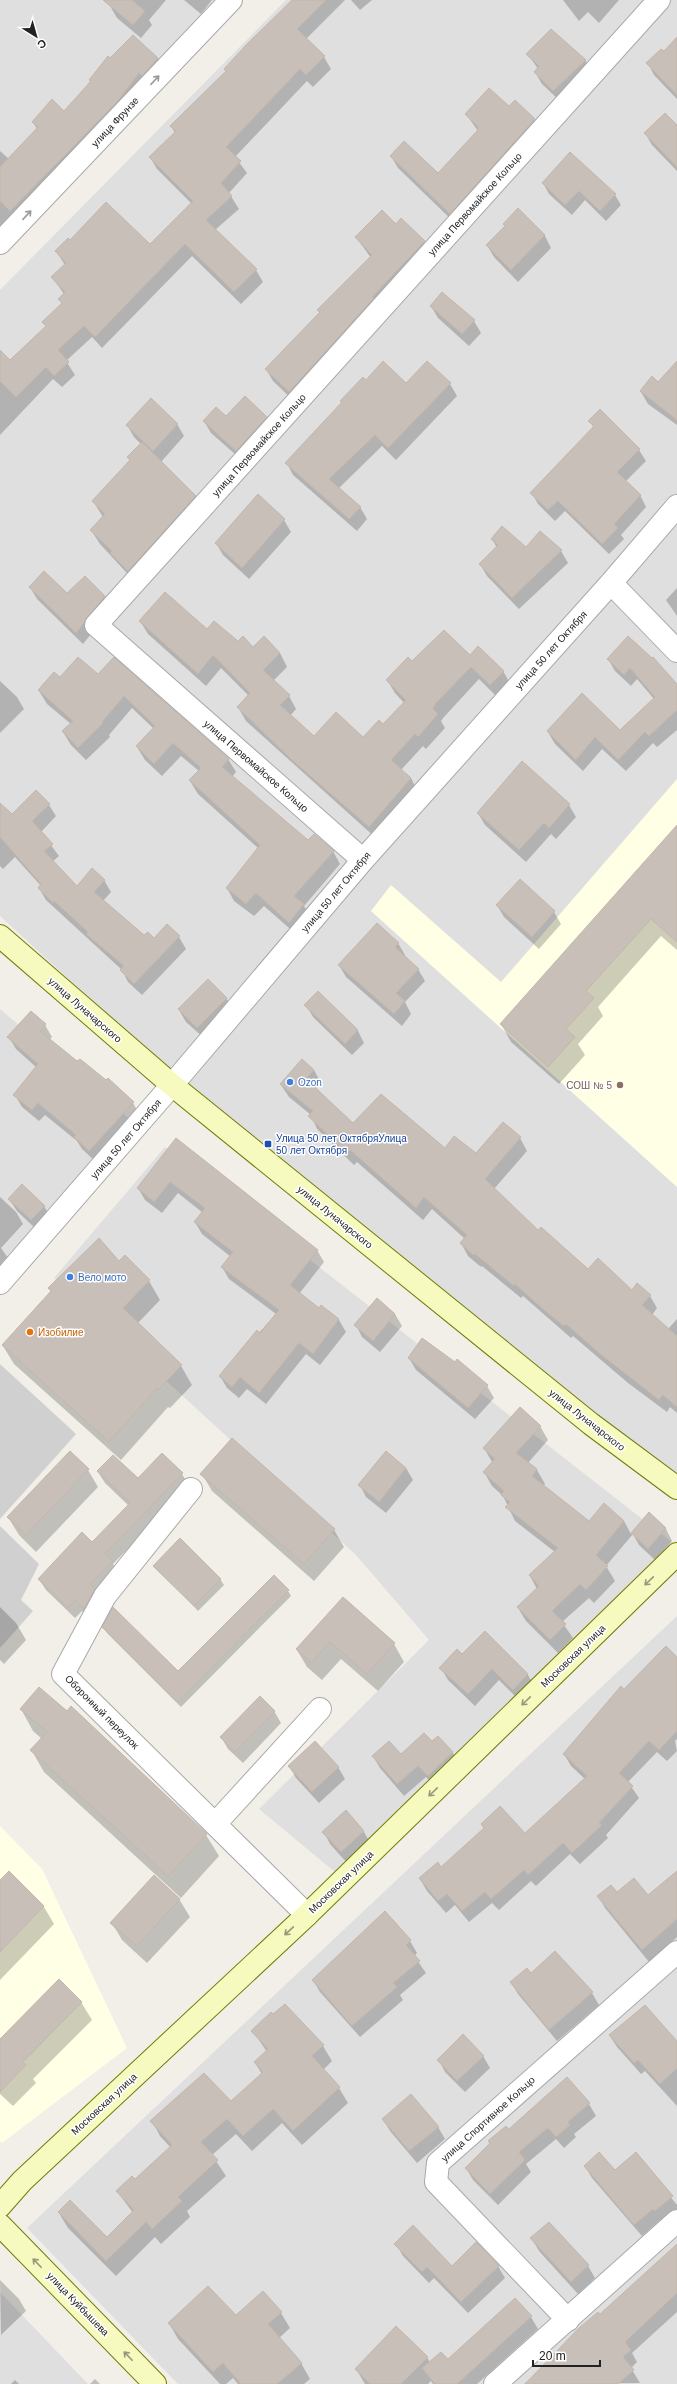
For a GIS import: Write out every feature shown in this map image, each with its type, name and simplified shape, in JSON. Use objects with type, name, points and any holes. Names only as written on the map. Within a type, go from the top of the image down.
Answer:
[{"type":"street","name":"улица Фрунзе","points":[[0,243],[231,0]]},
{"type":"street","name":"улица Первомайское Кольцо","points":[[363,860],[96,625],[659,0]]},
{"type":"street","name":"улица 50 лет Октября","points":[[0,1283],[172,1085],[363,860],[611,583],[677,506]]},
{"type":"street","points":[[611,583],[677,651]]},
{"type":"street","name":"улица Луначарского","points":[[0,936],[172,1085],[591,1424],[677,1488]]},
{"type":"street","name":"Оборонный переулок","points":[[191,1489],[105,1596],[64,1674],[307,1915]]},
{"type":"street","name":"Московская улица","points":[[0,2206],[22,2181],[307,1915],[677,1554]]},
{"type":"street","points":[[215,1824],[320,1709]]},
{"type":"street","name":"улица Спортивное Кольцо","points":[[568,2320],[436,2182],[438,2164],[677,1952]]},
{"type":"street","points":[[495,2384],[677,2221]]},
{"type":"street","name":"улица Куйбышева","points":[[0,2225],[155,2384]]},
{"type":"shaded area","points":[[0,0],[223,0],[0,229]]},
{"type":"shaded area","points":[[286,0],[677,0],[677,1480],[189,1090],[0,916],[0,290]]},
{"type":"shaded area","name":"СОШ № 5","points":[[677,779],[677,1187],[371,911],[391,885],[501,982]]},
{"type":"shaded area","points":[[0,1009],[131,1120],[0,1264]]},
{"type":"shaded area","points":[[165,1147],[677,1546],[336,1873],[259,1809],[429,1640],[356,1555],[54,1278]]},
{"type":"shaded area","points":[[0,1364],[76,1434],[0,1519]]},
{"type":"shaded area","points":[[0,1526],[39,1564],[21,1600],[33,1611],[0,1648]]},
{"type":"shaded area","points":[[677,1616],[677,2384],[178,2384],[27,2228]]},
{"type":"shaded area","points":[[0,1826],[42,1869],[127,2048],[2,2143],[0,2141]]},
{"type":"shaded area","points":[[0,2292],[88,2384],[0,2384]]},
{"type":"building","points":[[103,0],[132,0],[145,11],[133,25]]},
{"type":"building","points":[[292,0],[326,0],[297,29],[325,56],[306,75],[300,69],[226,147],[241,161],[221,183],[232,196],[206,220],[257,269],[234,292],[185,244],[95,337],[84,326],[58,350],[69,362],[54,376],[46,367],[16,397],[0,381],[0,350],[10,360],[46,326],[42,322],[62,303],[58,299],[65,292],[51,277],[66,263],[55,251],[68,238],[70,240],[106,202],[150,244],[193,201],[149,157],[176,131],[170,126],[226,71],[224,69],[247,44]]},
{"type":"building","points":[[551,29],[586,60],[553,91],[534,72],[539,66],[526,54]]},
{"type":"building","points":[[133,35],[158,58],[142,76],[139,73],[117,102],[10,211],[0,201],[0,167],[38,127],[32,122],[52,99],[64,111],[91,81],[89,80],[108,56],[110,58]]},
{"type":"building","points":[[677,37],[677,95],[646,63],[661,49],[664,51]]},
{"type":"building","points":[[489,88],[509,106],[515,100],[535,119],[450,214],[390,156],[404,141],[438,173],[477,131],[478,127],[465,114]]},
{"type":"building","points":[[665,113],[677,125],[677,167],[644,133]]},
{"type":"building","points":[[570,152],[616,194],[600,211],[579,191],[565,205],[542,183]]},
{"type":"building","points":[[518,208],[545,235],[511,270],[486,245],[505,226],[503,224]]},
{"type":"building","points":[[382,210],[396,224],[401,218],[425,241],[372,297],[374,298],[289,392],[265,369],[320,312],[317,310],[372,255],[355,237]]},
{"type":"building","points":[[442,292],[475,320],[462,334],[430,306]]},
{"type":"building","points":[[383,361],[406,383],[427,361],[451,383],[388,448],[375,435],[329,479],[361,507],[349,519],[285,463],[342,402],[340,401],[363,377],[366,380]]},
{"type":"building","points":[[677,361],[677,420],[640,391],[652,376],[658,382]]},
{"type":"building","points":[[245,396],[267,417],[236,451],[203,421],[216,407],[226,416]]},
{"type":"building","points":[[151,398],[178,424],[153,451],[126,425]]},
{"type":"building","points":[[600,409],[640,449],[617,472],[641,495],[614,524],[618,528],[602,544],[558,501],[548,510],[530,493],[594,426],[588,421]]},
{"type":"building","points":[[142,442],[196,496],[128,571],[110,553],[112,551],[90,530],[105,514],[92,501],[130,460],[127,457]]},
{"type":"building","points":[[258,494],[285,519],[242,568],[215,543]]},
{"type":"building","points":[[502,526],[526,547],[540,531],[562,550],[512,598],[479,564],[498,545],[491,539]]},
{"type":"building","points":[[44,571],[67,593],[85,576],[105,596],[76,633],[29,587]]},
{"type":"building","points":[[165,592],[207,629],[214,621],[238,641],[243,636],[253,647],[264,636],[280,653],[263,670],[290,695],[280,705],[314,736],[336,712],[363,737],[379,720],[383,724],[406,700],[386,680],[408,657],[412,661],[444,630],[470,655],[478,646],[504,671],[490,685],[471,667],[436,703],[433,709],[438,714],[418,737],[415,734],[391,760],[411,778],[369,827],[292,760],[237,707],[250,693],[213,655],[198,674],[139,621]]},
{"type":"building","points":[[628,636],[652,658],[653,657],[677,684],[677,710],[649,736],[645,732],[618,760],[595,737],[576,760],[547,731],[582,693],[620,730],[655,697],[630,668],[624,675],[607,659]]},
{"type":"building","points":[[78,657],[98,674],[114,657],[229,759],[222,767],[308,840],[314,834],[334,851],[294,896],[304,904],[289,923],[256,893],[246,904],[226,888],[260,845],[189,780],[201,768],[173,743],[154,764],[136,746],[155,726],[124,696],[102,722],[103,723],[78,748],[62,731],[73,721],[38,690],[54,672],[60,677]]},
{"type":"building","points":[[522,761],[570,804],[549,828],[544,823],[519,850],[477,813]]},
{"type":"building","points":[[36,790],[50,804],[32,821],[53,844],[44,851],[77,886],[92,868],[105,880],[94,892],[144,935],[148,932],[154,938],[167,924],[180,936],[134,984],[120,970],[124,966],[86,934],[88,932],[54,901],[53,903],[38,888],[41,884],[0,837],[0,803],[12,814]]},
{"type":"building","points":[[677,825],[677,942],[651,919],[586,991],[594,998],[566,1029],[575,1037],[548,1067],[500,1024]]},
{"type":"building","points":[[520,879],[555,911],[532,937],[496,905]]},
{"type":"building","points":[[377,923],[399,943],[395,947],[419,969],[396,993],[405,1001],[394,1014],[338,965]]},
{"type":"building","points":[[208,979],[227,998],[197,1028],[178,1009]]},
{"type":"building","points":[[318,991],[358,1030],[345,1044],[304,1005]]},
{"type":"building","points":[[31,1011],[46,1024],[40,1031],[77,1061],[80,1059],[106,1080],[108,1078],[134,1102],[89,1151],[74,1137],[76,1135],[38,1103],[32,1110],[13,1095],[38,1064],[7,1037]]},
{"type":"building","points":[[302,1059],[314,1070],[306,1079],[353,1123],[381,1094],[445,1148],[454,1136],[476,1153],[503,1122],[521,1137],[485,1179],[538,1230],[541,1227],[588,1269],[598,1258],[632,1290],[637,1283],[651,1295],[642,1305],[677,1336],[677,1407],[663,1395],[659,1400],[599,1353],[566,1324],[564,1326],[544,1310],[515,1284],[514,1286],[475,1254],[473,1255],[460,1243],[467,1235],[424,1197],[416,1208],[350,1150],[347,1153],[308,1116],[313,1111],[280,1084]]},
{"type":"building","points":[[176,1138],[318,1250],[290,1285],[319,1308],[321,1305],[339,1319],[313,1354],[299,1343],[259,1393],[240,1377],[232,1387],[219,1376],[257,1330],[260,1333],[279,1310],[221,1267],[233,1252],[194,1222],[205,1208],[170,1182],[154,1202],[137,1188]]},
{"type":"building","points":[[22,1184],[45,1206],[31,1220],[8,1199]]},
{"type":"building","points":[[99,1238],[119,1261],[125,1255],[150,1280],[123,1308],[182,1365],[158,1390],[157,1388],[109,1442],[2,1345],[51,1291],[48,1288]]},
{"type":"building","points":[[377,1298],[395,1314],[373,1341],[354,1325]]},
{"type":"building","points":[[422,1338],[455,1362],[457,1359],[488,1385],[468,1408],[408,1358]]},
{"type":"building","points":[[520,1407],[541,1426],[516,1453],[537,1469],[532,1476],[589,1521],[604,1503],[624,1521],[596,1555],[608,1566],[586,1590],[580,1584],[552,1611],[566,1624],[550,1640],[517,1607],[539,1586],[529,1575],[558,1548],[505,1507],[510,1502],[501,1495],[504,1491],[483,1472],[495,1459],[483,1448]]},
{"type":"building","points":[[232,1438],[335,1529],[304,1564],[200,1474]]},
{"type":"building","points":[[70,1451],[89,1469],[26,1535],[7,1517]]},
{"type":"building","points":[[386,1451],[406,1468],[379,1502],[358,1485]]},
{"type":"building","points":[[162,1453],[183,1473],[105,1554],[113,1561],[90,1584],[95,1589],[84,1609],[75,1600],[68,1608],[38,1579],[82,1532],[92,1542],[130,1503],[97,1471],[113,1455],[138,1478]]},
{"type":"building","points":[[649,1512],[666,1528],[648,1549],[631,1533]]},
{"type":"building","points":[[180,1538],[221,1579],[194,1606],[153,1566]]},
{"type":"building","points":[[274,1575],[289,1590],[177,1702],[102,1627],[113,1607],[178,1671]]},
{"type":"building","points":[[343,1597],[395,1643],[367,1674],[330,1642],[311,1663],[296,1649]]},
{"type":"building","points":[[485,1631],[528,1674],[513,1690],[492,1669],[468,1694],[439,1668],[457,1649],[462,1654]]},
{"type":"building","points":[[666,1646],[677,1657],[677,1731],[659,1750],[649,1741],[619,1773],[633,1786],[599,1823],[602,1825],[572,1853],[563,1843],[528,1875],[524,1870],[491,1899],[485,1892],[462,1911],[447,1894],[438,1901],[419,1878],[438,1862],[441,1867],[484,1828],[481,1824],[500,1806],[525,1833],[587,1776],[563,1754],[621,1686],[624,1689]]},
{"type":"building","points":[[39,1687],[67,1711],[71,1706],[207,1834],[168,1876],[30,1750],[47,1732],[20,1709]]},
{"type":"building","points":[[260,1696],[275,1711],[235,1752],[220,1737]]},
{"type":"building","points":[[424,1733],[432,1741],[438,1736],[453,1752],[428,1776],[418,1766],[397,1784],[372,1756],[389,1741],[401,1754]]},
{"type":"building","points":[[315,1741],[339,1767],[312,1792],[288,1766]]},
{"type":"building","points":[[346,1810],[364,1831],[341,1852],[322,1832]]},
{"type":"building","points":[[9,1871],[44,1906],[0,1952],[0,1880]]},
{"type":"building","points":[[677,1871],[677,1919],[642,1950],[597,1896],[611,1885],[617,1892],[634,1878],[648,1895]]},
{"type":"building","points":[[154,1875],[180,1899],[137,1946],[110,1923]]},
{"type":"building","points":[[385,1911],[411,1940],[406,1945],[420,1961],[393,1983],[397,1987],[352,2026],[312,1980]]},
{"type":"building","points":[[555,1951],[593,1992],[549,2030],[510,1982],[527,1968],[531,1973]]},
{"type":"building","points":[[59,1979],[82,2002],[23,2062],[26,2065],[0,2092],[0,2039]]},
{"type":"building","points":[[285,2004],[324,2045],[312,2056],[340,2087],[293,2131],[273,2109],[243,2136],[227,2119],[201,2142],[218,2160],[178,2197],[182,2201],[152,2229],[146,2222],[106,2261],[58,2212],[70,2200],[107,2237],[134,2210],[116,2191],[132,2176],[135,2179],[172,2145],[150,2121],[204,2073],[231,2101],[263,2072],[254,2062],[268,2049],[251,2031],[271,2012],[273,2014]]},
{"type":"building","points":[[645,2005],[677,2041],[677,2068],[660,2084],[638,2060],[634,2063],[609,2035]]},
{"type":"building","points":[[463,2034],[484,2056],[457,2081],[437,2060]]},
{"type":"building","points":[[567,2077],[590,2103],[568,2122],[570,2125],[556,2137],[548,2128],[519,2152],[525,2160],[490,2194],[465,2168],[490,2143],[488,2141],[506,2126],[509,2129]]},
{"type":"building","points":[[411,2094],[439,2127],[409,2151],[382,2119]]},
{"type":"building","points":[[599,2152],[615,2170],[636,2152],[673,2196],[655,2211],[653,2209],[634,2225],[584,2166]]},
{"type":"building","points":[[549,2222],[589,2265],[571,2282],[530,2238]]},
{"type":"building","points":[[413,2225],[452,2266],[476,2242],[499,2266],[461,2302],[427,2267],[422,2272],[394,2244]]},
{"type":"building","points":[[677,2244],[677,2293],[625,2342],[631,2350],[623,2357],[634,2370],[618,2384],[525,2384],[579,2328],[598,2312],[600,2314]]},
{"type":"building","points":[[208,2286],[236,2315],[263,2291],[282,2312],[268,2324],[302,2363],[277,2384],[241,2384],[223,2363],[213,2372],[168,2323]]},
{"type":"building","points":[[515,2298],[532,2316],[457,2384],[435,2384],[422,2368],[441,2352],[448,2359]]},
{"type":"building","points":[[396,2326],[428,2357],[401,2384],[370,2384],[355,2369]]},
{"type":"place","name":"Ozon","points":[[290,1082]]},
{"type":"place","name":"СОШ № 5","points":[[620,1085]]},
{"type":"place","name":"Улица 50 лет ОктябряУлица 50 лет Октября","points":[[268,1144]]},
{"type":"place","name":"Вело мото","points":[[70,1277]]},
{"type":"place","name":"Изобилие","points":[[30,1332]]}]
